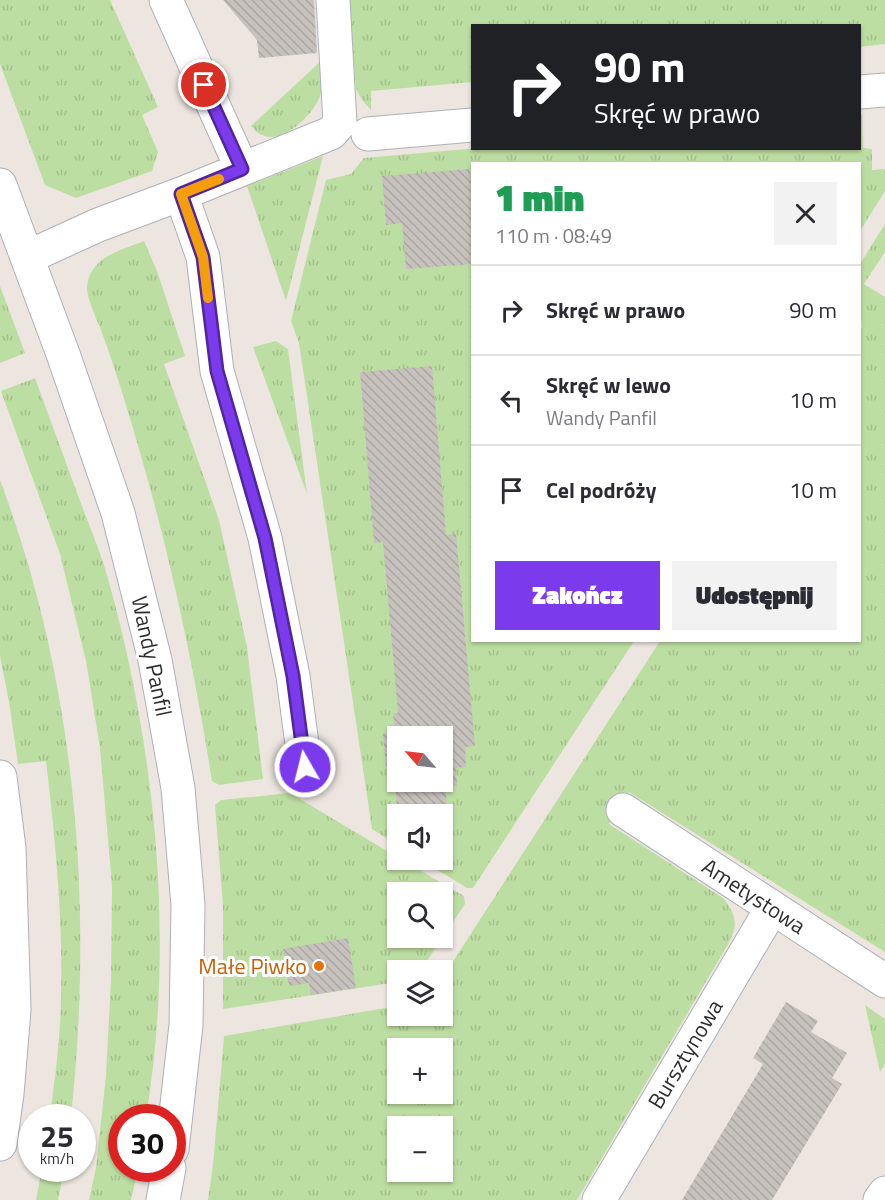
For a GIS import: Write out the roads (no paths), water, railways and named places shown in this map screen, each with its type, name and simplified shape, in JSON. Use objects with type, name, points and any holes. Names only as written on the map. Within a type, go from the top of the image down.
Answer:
[{"type":"street","points":[[166,0],[242,169]]},
{"type":"street","points":[[28,257],[98,225],[331,133],[340,123],[333,0]]},
{"type":"street","points":[[861,92],[885,90]]},
{"type":"street","points":[[368,134],[471,125]]},
{"type":"street","name":"Wandy Panfil","points":[[0,184],[118,513],[155,660],[178,788],[188,905],[186,1026],[177,1104]]},
{"type":"street","points":[[181,194],[203,257],[217,371],[265,538],[293,676],[305,767]]},
{"type":"street","points":[[0,777],[9,848],[14,1010],[0,1144]]},
{"type":"street","name":"Ametystowa","points":[[623,810],[885,981]]},
{"type":"street","name":"Bursztynowa","points":[[599,1200],[772,908]]},
{"type":"street","points":[[163,1200],[166,1182]]},
{"type":"street","points":[[880,1200],[885,1192]]},
{"type":"place","name":"Małe Piwko","points":[[319,966]]}]
